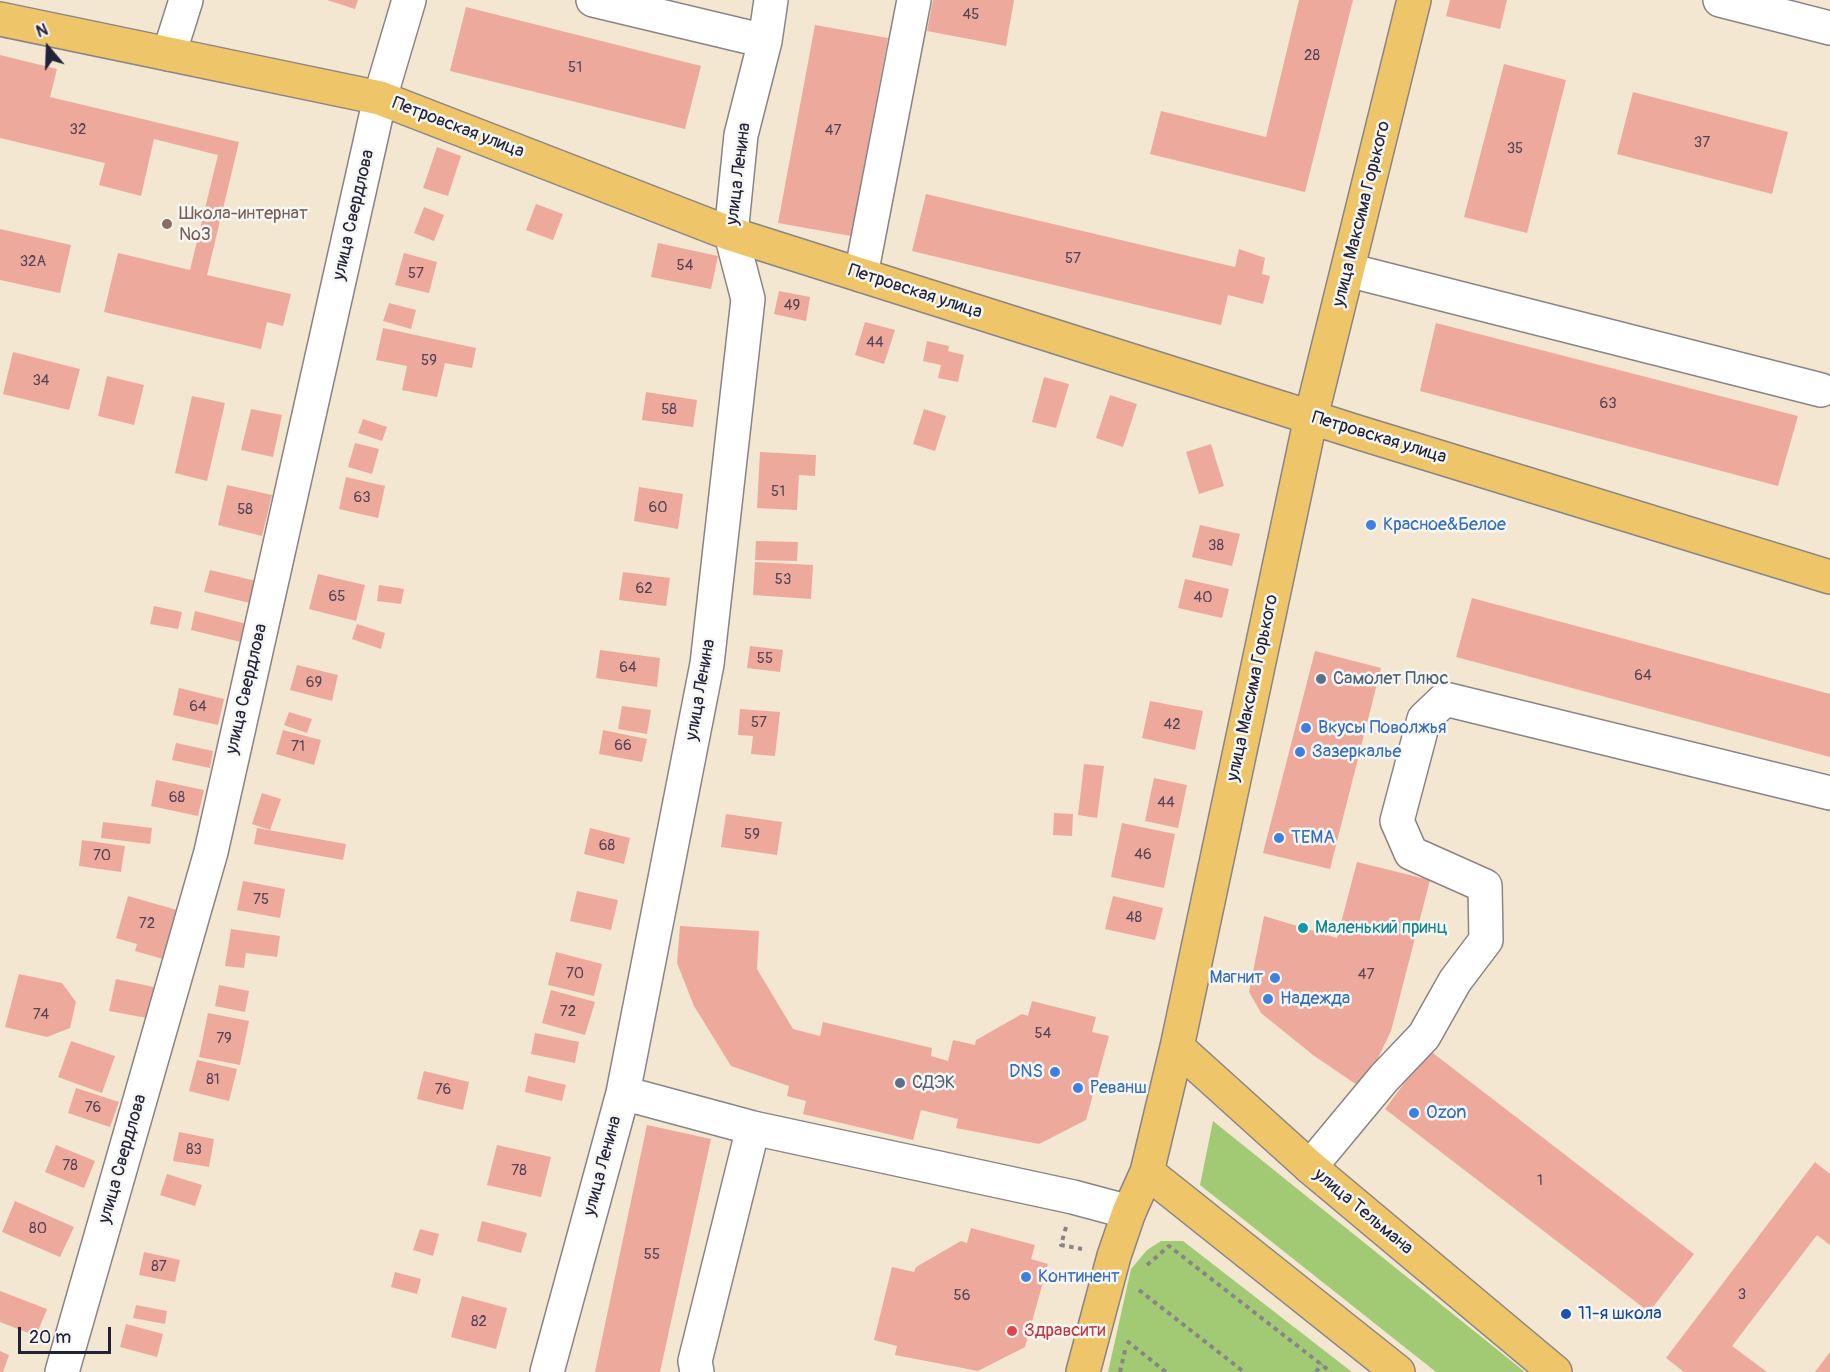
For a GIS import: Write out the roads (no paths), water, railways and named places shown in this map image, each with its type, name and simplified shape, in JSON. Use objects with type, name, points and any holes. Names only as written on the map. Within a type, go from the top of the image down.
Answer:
[{"type":"main road","name":"улица Максима Горького","points":[[1083,1372],[1114,1256],[1147,1172],[1177,1047],[1311,417],[1414,0]]},
{"type":"main road","name":"Петровская улица","points":[[0,19],[380,98],[731,234],[1311,417],[1830,577]]},
{"type":"main road","name":"улица Тельмана","points":[[1177,1047],[1310,1167],[1555,1372]]},
{"type":"main road","points":[[1147,1172],[1398,1372]]},
{"type":"street","points":[[169,54],[186,0]]},
{"type":"street","name":"улица Свердлова","points":[[62,1372],[211,852],[380,98],[409,0]]},
{"type":"street","points":[[593,0],[765,41]]},
{"type":"street","name":"улица Ленина","points":[[547,1372],[623,1093],[707,664],[748,299],[731,234],[741,135],[765,41],[771,0]]},
{"type":"street","points":[[861,275],[914,0]]},
{"type":"street","points":[[1720,0],[1830,28]]},
{"type":"street","points":[[1348,270],[1821,390]]},
{"type":"street","points":[[1310,1167],[1384,1078],[1424,1036],[1455,981],[1486,940],[1485,886],[1411,852],[1397,821],[1424,719],[1445,699],[1830,793]]},
{"type":"street","points":[[623,1093],[753,1128],[1073,1197],[1130,1212]]},
{"type":"street","points":[[697,1372],[695,1361],[753,1128]]},
{"type":"place","name":"Школа-интернат №3","points":[[167,224]]},
{"type":"place","name":"Красное&Белое","points":[[1371,525]]},
{"type":"place","name":"Самолет Плюс","points":[[1321,679]]},
{"type":"place","name":"Вкусы Поволжья","points":[[1306,728]]},
{"type":"place","name":"Зазеркалье","points":[[1300,752]]},
{"type":"place","name":"ТЕМА","points":[[1279,838]]},
{"type":"place","name":"Маленький принц","points":[[1303,928]]},
{"type":"place","name":"Магнит","points":[[1275,978]]},
{"type":"place","name":"Надежда","points":[[1268,999]]},
{"type":"place","name":"DNS","points":[[1055,1072]]},
{"type":"place","name":"СДЭК","points":[[900,1083]]},
{"type":"place","name":"Реванш","points":[[1078,1088]]},
{"type":"place","name":"Ozon","points":[[1414,1113]]},
{"type":"place","name":"Континент","points":[[1026,1277]]},
{"type":"place","name":"11-я школа","points":[[1566,1314]]},
{"type":"place","name":"Здравсити","points":[[1012,1331]]}]
